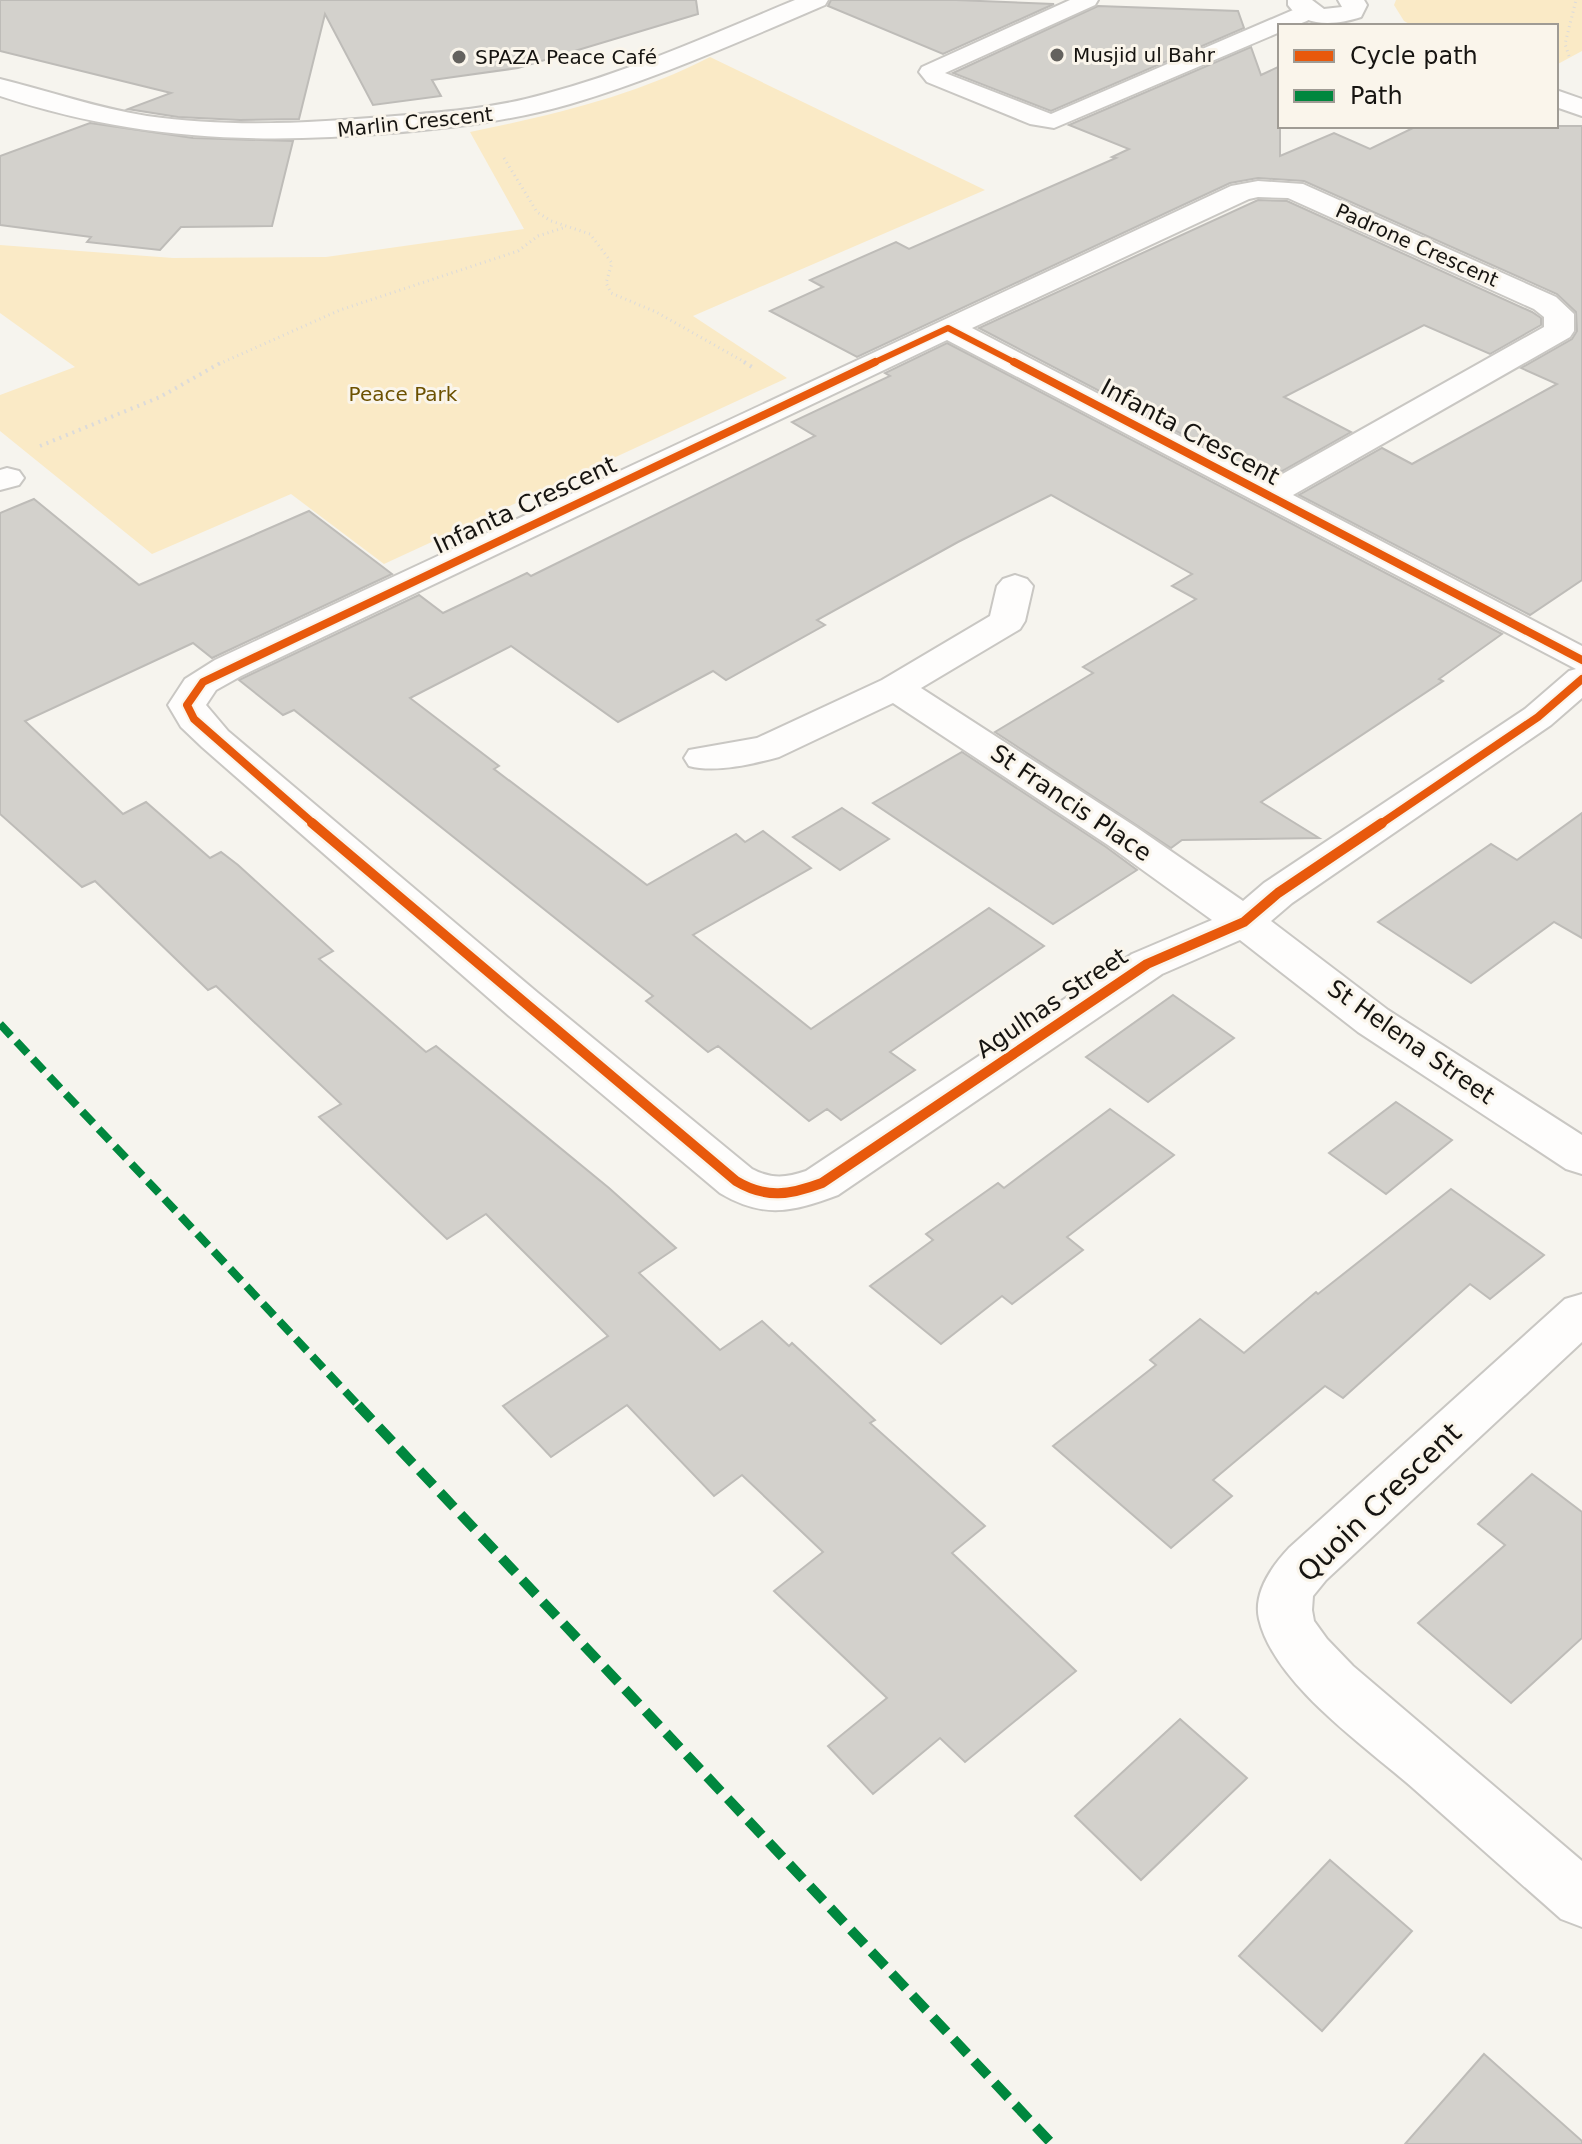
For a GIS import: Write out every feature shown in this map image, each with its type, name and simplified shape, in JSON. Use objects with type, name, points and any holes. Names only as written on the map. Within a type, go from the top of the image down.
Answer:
[{"type":"street","name":"Marlin Crescent","points":[[0,87],[54,107],[152,127],[240,134],[319,132],[479,116],[521,109],[635,73],[816,0]]},
{"type":"street","points":[[1299,4],[1355,9]]},
{"type":"street","points":[[1558,99],[1582,108]]},
{"type":"street","name":"Padrone Crescent","points":[[948,328],[1241,192],[1276,188],[1293,190],[1545,303],[1559,314],[1559,331],[1268,496]]},
{"type":"street","name":"Infanta Crescent","points":[[781,1196],[753,1192],[736,1181],[523,1004],[215,739],[194,719],[187,705],[191,693],[201,683],[228,668],[948,328],[1582,660]]},
{"type":"street","points":[[703,758],[766,749],[895,688],[1007,621],[1015,586]]},
{"type":"street","name":"Agulhas Street","points":[[781,1196],[799,1193],[822,1183],[1147,964],[1244,922],[1278,893],[1538,717],[1582,679]]},
{"type":"street","name":"St Francis Place","points":[[895,688],[1122,836],[1244,922]]},
{"type":"street","name":"St Helena Street","points":[[1244,922],[1373,1021],[1582,1157]]},
{"type":"street","name":"Quoin Crescent","points":[[1582,1313],[1357,1518],[1297,1577],[1286,1597],[1286,1622],[1302,1648],[1334,1684],[1582,1899]]},
{"type":"lane","points":[[1087,0],[930,72],[935,77],[1038,119],[1054,121],[1299,4]]},
{"type":"path","points":[[1566,62],[1570,55],[1565,44],[1576,0]]},
{"type":"path","points":[[479,116],[537,212],[566,227],[590,234],[612,263],[606,283],[611,293],[679,324],[744,365],[787,378],[812,391]]},
{"type":"path","points":[[4,479],[39,446],[160,397],[290,330],[340,310],[518,251],[538,236],[566,227]]},
{"type":"green space","points":[[1396,0],[1582,0],[1582,51],[1558,64],[1558,24],[1409,24],[1394,5]]},
{"type":"green space","name":"Peace Park","points":[[710,57],[985,190],[693,316],[787,378],[384,564],[291,494],[152,554],[0,431],[0,395],[75,367],[0,313],[0,245],[173,258],[326,257],[524,229],[470,132],[593,103],[652,83]]},
{"type":"building","points":[[0,0],[696,0],[698,14],[518,68],[432,80],[441,96],[373,105],[325,14],[299,119],[240,120],[178,117],[128,109],[171,93],[0,51]]},
{"type":"building","points":[[831,0],[1054,4],[943,54],[828,6]]},
{"type":"building","name":"Musjid ul Bahr","points":[[1098,6],[1238,11],[1244,28],[1051,111],[953,73]]},
{"type":"building","points":[[1251,47],[1261,75],[1278,67],[1280,156],[1334,133],[1370,149],[1413,128],[1582,126],[1582,580],[1530,615],[1299,495],[1382,448],[1412,464],[1557,384],[1521,368],[1572,339],[1577,331],[1576,312],[1557,294],[1304,181],[1258,178],[1230,183],[857,357],[770,311],[823,287],[810,280],[896,242],[909,249],[1116,158],[1112,157],[1129,149],[1069,125]]},
{"type":"building","points":[[90,123],[193,138],[293,141],[272,226],[181,227],[160,250],[87,242],[91,237],[0,225],[0,156]]},
{"type":"building","points":[[1258,200],[1287,201],[1532,312],[1541,318],[1541,325],[1490,354],[1424,325],[1284,397],[1351,432],[1268,479],[979,328]]},
{"type":"building","points":[[947,343],[1502,634],[1439,679],[1443,681],[1261,802],[1319,838],[1182,840],[1171,848],[995,732],[1093,673],[1083,667],[1196,599],[1172,586],[1192,574],[1051,495],[817,620],[825,625],[726,680],[713,671],[618,722],[511,646],[410,698],[499,766],[494,769],[647,885],[736,834],[745,842],[763,831],[811,868],[693,935],[811,1029],[989,908],[1044,946],[890,1052],[915,1070],[841,1120],[827,1109],[809,1121],[718,1046],[708,1052],[646,1001],[653,996],[294,710],[283,715],[239,680],[419,595],[443,613],[527,573],[531,576],[815,436],[792,422],[890,376],[885,373]]},
{"type":"building","points":[[34,499],[139,585],[309,511],[392,574],[212,658],[193,643],[25,721],[123,814],[146,802],[210,858],[221,852],[238,865],[333,951],[319,959],[426,1052],[436,1046],[609,1188],[676,1248],[639,1273],[720,1350],[762,1321],[789,1346],[792,1343],[875,1420],[870,1423],[985,1526],[952,1553],[1076,1671],[965,1762],[940,1738],[873,1794],[828,1746],[887,1698],[774,1591],[823,1552],[742,1475],[714,1496],[627,1405],[551,1457],[503,1406],[608,1336],[486,1214],[447,1239],[319,1117],[341,1104],[216,986],[208,990],[95,881],[82,887],[0,814],[0,513]]},
{"type":"building","points":[[962,752],[1137,870],[1053,924],[873,803]]},
{"type":"building","points":[[842,808],[889,839],[840,870],[793,837]]},
{"type":"building","points":[[1582,813],[1582,938],[1554,922],[1471,983],[1378,922],[1491,844],[1517,860]]},
{"type":"building","points":[[1173,995],[1234,1038],[1148,1102],[1086,1057]]},
{"type":"building","points":[[1396,1102],[1452,1140],[1386,1194],[1329,1153]]},
{"type":"building","points":[[1110,1109],[1174,1155],[1067,1237],[1083,1250],[1012,1304],[1002,1296],[941,1344],[870,1286],[933,1240],[926,1234],[998,1183],[1004,1188]]},
{"type":"building","points":[[1451,1189],[1544,1255],[1490,1299],[1470,1284],[1343,1398],[1325,1386],[1213,1480],[1232,1496],[1171,1548],[1053,1446],[1156,1365],[1150,1360],[1200,1319],[1244,1353],[1316,1292],[1318,1294]]},
{"type":"building","points":[[1532,1474],[1582,1512],[1582,1638],[1511,1703],[1418,1623],[1505,1545],[1478,1524]]},
{"type":"building","points":[[1180,1719],[1247,1778],[1141,1880],[1075,1816]]},
{"type":"building","points":[[1330,1860],[1412,1931],[1322,2031],[1239,1956]]},
{"type":"building","points":[[1484,2054],[1582,2141],[1582,2144],[1405,2144]]},
{"type":"marked path","points":[[0,1024],[1052,2144]]},
{"type":"cycle path","points":[[1582,660],[948,328],[228,668],[198,687],[187,705],[194,719],[215,739],[523,1004],[736,1181],[758,1192],[778,1195],[822,1183],[1147,964],[1244,922],[1278,893],[1538,717],[1582,679]]},
{"type":"place","name":"Musjid ul Bahr","points":[[1057,55]]},
{"type":"place","name":"SPAZA Peace Café","points":[[459,57]]}]
